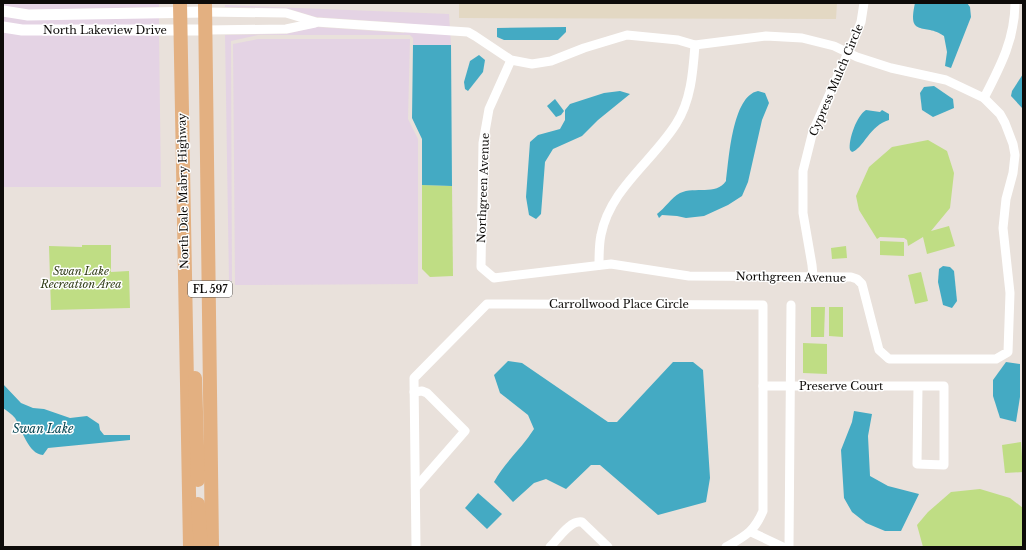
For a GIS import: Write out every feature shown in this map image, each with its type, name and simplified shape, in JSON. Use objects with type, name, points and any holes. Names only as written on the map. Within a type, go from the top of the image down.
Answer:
[{"type":"main road","name":"North Dale Mabry Highway","points":[[180,7],[190,547]]},
{"type":"main road","name":"FL 597","points":[[205,7],[212,547]]},
{"type":"main road","points":[[186,340],[195,368],[201,547]]},
{"type":"street","name":"Cypress Mulch Circle","points":[[813,276],[803,213],[803,170],[813,131],[861,22],[864,3]]},
{"type":"street","points":[[984,98],[1003,62],[1014,27],[1015,3]]},
{"type":"street","name":"Northgreen Avenue","points":[[205,7],[286,13],[316,22],[468,32],[511,60],[521,63],[542,63],[627,35],[678,40],[695,45],[766,36],[785,36],[819,41],[891,68],[946,80],[984,98],[1000,114],[1013,144],[1015,154],[1013,173],[1006,199],[1003,228],[1010,294],[1008,352],[996,359],[889,359],[879,350],[862,284],[857,279],[850,277],[689,276],[668,274],[632,266],[599,265],[494,278],[481,267],[483,143],[489,109],[511,60]]},
{"type":"street","name":"North Lakeview Drive","points":[[3,11],[28,15],[205,7]]},
{"type":"street","name":"Northgreen Avenue","points":[[206,30],[286,30],[316,22]]},
{"type":"street","name":"North Lakeview Drive","points":[[3,27],[22,30],[206,30]]},
{"type":"street","points":[[599,265],[600,236],[612,205],[620,191],[676,125],[683,110],[692,79],[695,45]]},
{"type":"street","name":"Carrollwood Place Circle","points":[[416,547],[417,486],[414,378],[487,304],[763,305],[763,511],[758,524],[751,532],[726,547]]},
{"type":"street","points":[[789,547],[791,305]]},
{"type":"street","name":"Preserve Court","points":[[763,386],[790,386],[918,386],[944,386],[944,465],[917,464],[918,386]]},
{"type":"street","points":[[414,392],[422,391],[427,393],[465,431],[417,486]]},
{"type":"street","points":[[550,547],[572,525],[582,522],[608,547]]},
{"type":"street","points":[[751,532],[783,547]]},
{"type":"shaded area","points":[[3,3],[159,3],[159,7],[28,10],[3,6]]},
{"type":"shaded area","points":[[459,3],[837,3],[836,19],[459,18]]},
{"type":"shaded area","points":[[225,5],[449,14],[451,45],[413,45],[413,38],[410,35],[258,35],[231,41],[232,281],[229,281],[225,35],[286,34],[316,27],[404,33],[405,23],[316,17],[286,8],[225,7]]},
{"type":"shaded area","points":[[3,16],[159,17],[159,25],[22,26],[3,22]]},
{"type":"shaded area","points":[[3,32],[159,35],[161,187],[3,187]]},
{"type":"shaded area","points":[[258,39],[410,39],[408,119],[418,139],[418,284],[235,285],[233,44]]},
{"type":"green space","points":[[928,140],[947,151],[954,173],[950,208],[931,231],[949,226],[955,246],[927,254],[923,237],[908,246],[907,240],[904,238],[880,237],[877,239],[859,210],[856,196],[869,167],[892,147]]},
{"type":"green space","points":[[422,185],[452,186],[453,276],[430,277],[422,269]]},
{"type":"green space","points":[[880,241],[904,242],[904,256],[880,255]]},
{"type":"green space","name":"Swan Lake Recreation Area","points":[[82,245],[111,245],[111,272],[129,271],[130,308],[51,310],[49,246],[82,247]]},
{"type":"green space","points":[[846,246],[847,258],[832,259],[831,248]]},
{"type":"green space","points":[[921,272],[928,301],[915,304],[908,275]]},
{"type":"green space","points":[[811,307],[825,307],[824,337],[811,337]]},
{"type":"green space","points":[[829,307],[843,307],[843,337],[829,336]]},
{"type":"green space","points":[[803,343],[827,344],[827,374],[803,373]]},
{"type":"green space","points":[[1021,442],[1023,472],[1005,473],[1002,445]]},
{"type":"green space","points":[[980,489],[1010,498],[1023,508],[1023,547],[923,547],[917,525],[928,512],[951,492]]},
{"type":"water","points":[[915,3],[967,3],[970,7],[971,17],[951,68],[945,66],[947,52],[944,36],[937,32],[919,28],[913,21]]},
{"type":"water","points":[[566,27],[566,32],[558,40],[504,40],[497,37],[497,28]]},
{"type":"water","points":[[413,45],[451,45],[452,186],[422,185],[422,139],[412,118]]},
{"type":"water","points":[[479,55],[485,60],[483,72],[468,91],[465,89],[464,82],[470,61]]},
{"type":"water","points":[[1023,74],[1023,109],[1011,96],[1012,91]]},
{"type":"water","points":[[934,86],[953,99],[954,108],[933,117],[922,110],[920,93],[924,87]]},
{"type":"water","points":[[620,91],[630,94],[598,120],[582,136],[553,149],[545,162],[541,214],[536,219],[529,215],[526,197],[530,142],[538,135],[560,129],[565,120],[565,110],[570,104],[604,93]]},
{"type":"water","points":[[758,91],[765,93],[769,103],[762,120],[748,182],[742,196],[728,205],[704,216],[686,218],[662,215],[659,218],[657,214],[680,193],[692,190],[711,190],[722,186],[726,181],[733,130],[737,116],[742,104],[749,95]]},
{"type":"water","points":[[555,99],[564,111],[561,115],[556,117],[547,106]]},
{"type":"water","points":[[866,110],[880,112],[882,110],[889,114],[889,120],[877,127],[856,150],[852,152],[850,150],[850,140],[856,122]]},
{"type":"water","points":[[943,266],[950,267],[954,271],[957,301],[952,308],[943,305],[938,282],[939,269]]},
{"type":"water","points":[[508,361],[522,363],[608,422],[617,422],[673,362],[693,362],[703,370],[710,478],[706,502],[658,515],[600,465],[591,465],[566,489],[546,479],[534,483],[513,502],[494,482],[503,468],[534,429],[528,415],[500,393],[494,375]]},
{"type":"water","points":[[1006,362],[1020,364],[1020,397],[1016,422],[1000,418],[993,396],[993,380]]},
{"type":"water","name":"Swan Lake","points":[[3,384],[21,403],[33,408],[44,409],[70,418],[87,416],[99,424],[100,430],[104,435],[130,435],[130,440],[48,448],[43,455],[38,454],[29,446],[15,418],[3,408]]},
{"type":"water","points":[[854,411],[872,414],[868,436],[870,476],[888,486],[919,494],[901,531],[885,531],[866,523],[852,512],[844,498],[841,450],[852,422]]},
{"type":"water","points":[[478,493],[502,514],[487,529],[465,508]]}]
